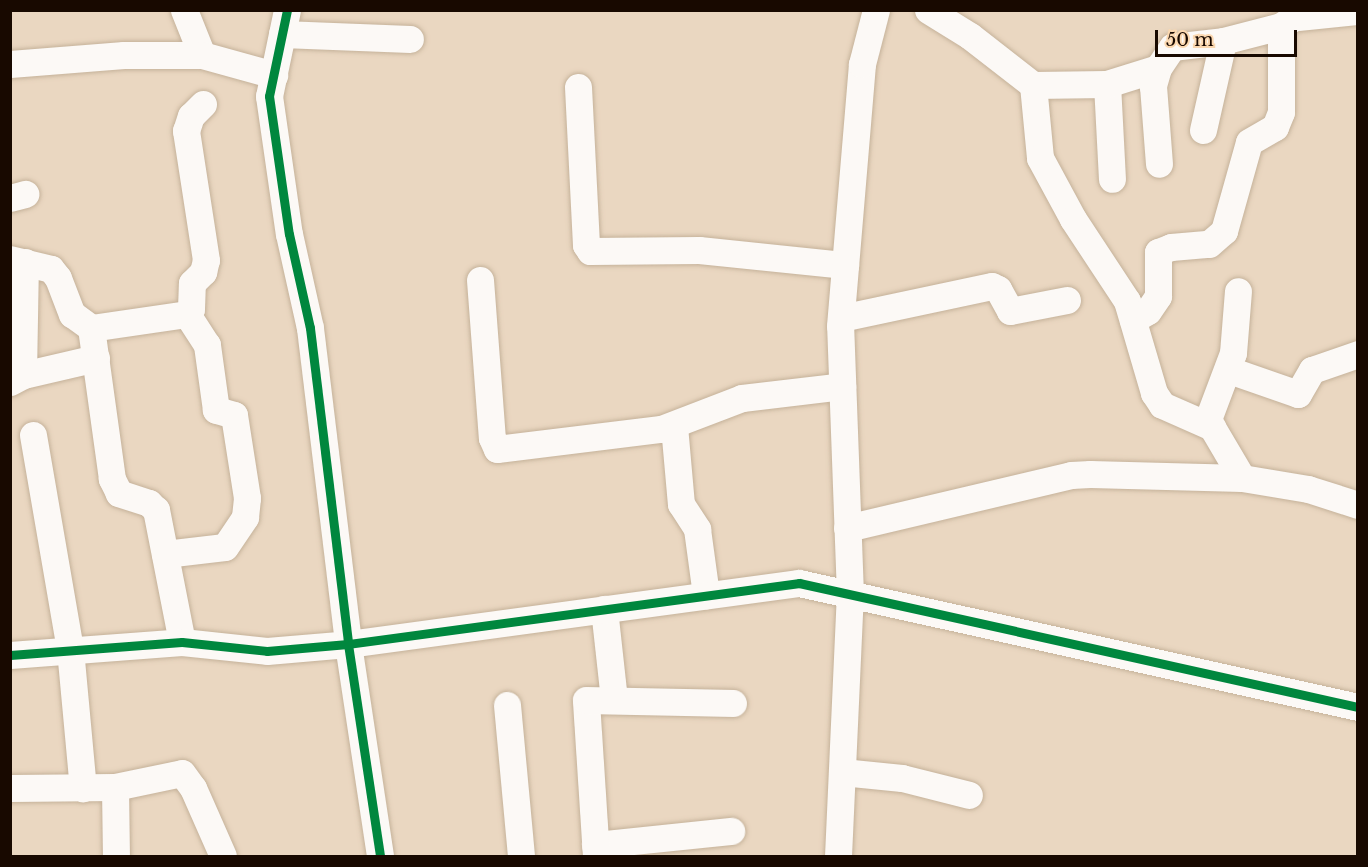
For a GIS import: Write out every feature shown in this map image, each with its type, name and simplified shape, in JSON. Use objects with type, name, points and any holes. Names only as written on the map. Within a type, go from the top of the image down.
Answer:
[{"type":"street","points":[[184,10],[202,55]]},
{"type":"street","points":[[838,856],[850,595],[841,318],[862,64],[876,10]]},
{"type":"street","points":[[928,10],[970,36],[1033,85],[1107,84],[1158,68]]},
{"type":"street","points":[[1159,164],[1153,86],[1158,68],[1172,47],[1223,40],[1295,18],[1358,11]]},
{"type":"street","points":[[1133,320],[1148,311],[1158,296],[1158,252],[1171,247],[1209,244],[1224,231],[1249,142],[1275,127],[1281,112],[1295,18]]},
{"type":"street","points":[[380,856],[348,644],[316,372],[289,234],[272,85],[284,22],[410,39]]},
{"type":"street","points":[[1203,130],[1223,40]]},
{"type":"street","points":[[10,64],[124,55],[202,55],[272,85]]},
{"type":"street","points":[[1107,84],[1112,179]]},
{"type":"street","points":[[1033,85],[1040,158],[1097,258],[1122,290],[1159,401],[1207,422],[1242,478]]},
{"type":"street","points":[[578,87],[586,245],[590,251],[699,250],[845,265]]},
{"type":"street","points":[[165,554],[225,547],[245,517],[247,498],[234,415],[216,410],[207,345],[188,314],[192,283],[203,272],[207,260],[186,131],[191,116],[203,104]]},
{"type":"street","points":[[96,358],[17,379],[18,261],[55,272],[72,314],[92,328],[188,314]]},
{"type":"street","points":[[480,280],[492,438],[497,449],[674,426],[742,398],[842,386]]},
{"type":"street","points":[[841,318],[992,286],[998,289],[1010,311],[1067,300]]},
{"type":"street","points":[[1207,422],[1229,370],[1238,291]]},
{"type":"street","points":[[92,328],[112,479],[119,493],[149,503],[156,510],[182,642]]},
{"type":"street","points":[[1229,370],[1298,394],[1312,370],[1358,354]]},
{"type":"street","points":[[674,426],[681,504],[697,529],[706,596]]},
{"type":"street","points":[[33,435],[69,649],[83,788]]},
{"type":"street","points":[[847,528],[1071,475],[1188,474],[1242,478],[1308,489],[1358,506]]},
{"type":"street","points":[[10,655],[182,642],[267,651],[348,644],[800,583],[850,595],[898,602],[1358,707]]},
{"type":"street","points":[[604,609],[614,699]]},
{"type":"street","points":[[731,831],[596,851],[584,708],[586,700],[614,699],[733,703]]},
{"type":"street","points":[[507,705],[521,856]]},
{"type":"street","points":[[842,772],[902,778],[969,795]]},
{"type":"street","points":[[10,788],[115,787],[182,773],[193,788],[223,856]]},
{"type":"street","points":[[115,787],[116,856]]},
{"type":"cycle path","points":[[287,10],[269,96],[289,234],[310,328],[348,644],[380,856]]},
{"type":"cycle path","points":[[10,655],[182,642],[267,651],[348,644],[799,583],[1358,707]]}]
